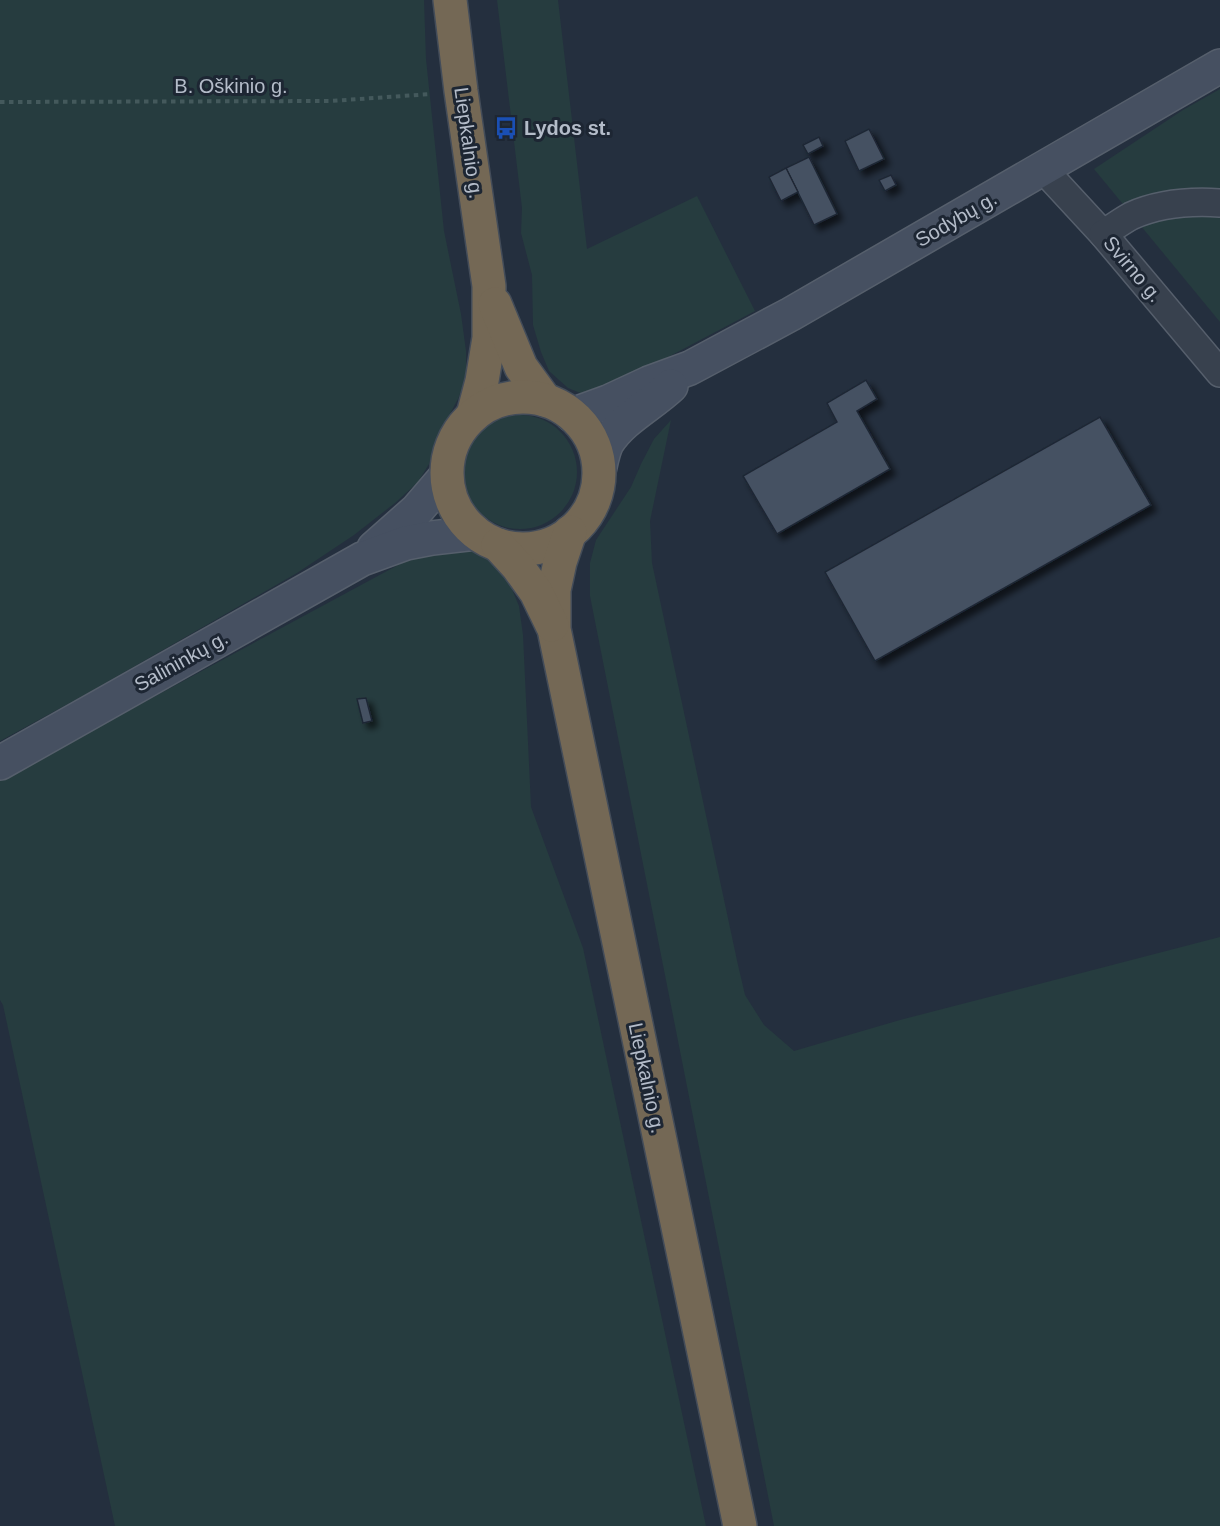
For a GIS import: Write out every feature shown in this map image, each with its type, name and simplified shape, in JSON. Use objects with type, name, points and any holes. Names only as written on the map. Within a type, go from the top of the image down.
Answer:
[{"type":"highway","name":"Liepkalnio g.","points":[[450,0],[489,286]]},
{"type":"highway","points":[[487,539],[516,548],[535,548],[554,542],[570,532],[582,520],[597,488],[599,471],[595,450],[586,431],[558,407],[521,367],[489,286]]},
{"type":"highway","points":[[473,415],[482,381],[489,338],[489,286]]},
{"type":"highway","points":[[554,629],[536,592],[518,567],[464,522],[449,492],[447,475],[448,458],[461,428],[473,415],[489,405],[507,398],[526,397],[558,407]]},
{"type":"highway","points":[[554,629],[554,590],[570,532]]},
{"type":"highway","name":"Liepkalnio g.","points":[[554,629],[740,1526]]},
{"type":"main road","name":"Sodybų g.","points":[[558,407],[608,402],[649,383],[690,368],[791,314],[1220,66]]},
{"type":"main road","name":"Sodybų g.","points":[[599,471],[606,446],[619,428],[658,398],[690,368]]},
{"type":"main road","name":"Salininkų g.","points":[[362,559],[417,510],[447,475]]},
{"type":"main road","name":"Salininkų g.","points":[[0,763],[362,559],[406,543],[432,538],[487,539]]},
{"type":"street","name":"Svirno g.","points":[[1043,169],[1103,234],[1220,373]]},
{"type":"street","points":[[1103,234],[1131,217],[1157,208],[1199,202],[1220,203]]},
{"type":"path","name":"B. Oškinio g.","points":[[0,102],[331,101],[461,92]]},
{"type":"green space","points":[[0,0],[424,0],[426,59],[444,231],[461,314],[466,351],[466,378],[458,399],[439,434],[429,464],[418,482],[354,535],[297,573],[0,741]]},
{"type":"green space","points":[[497,0],[558,0],[587,249],[697,196],[755,311],[604,391],[583,394],[568,388],[549,371],[533,325],[532,275],[521,233],[522,208]]},
{"type":"green space","points":[[1220,89],[1220,322],[1094,169],[1183,110]]},
{"type":"green space","points":[[520,415],[542,420],[560,432],[572,450],[577,472],[572,494],[560,512],[542,524],[520,529],[498,524],[480,512],[468,494],[463,472],[468,450],[480,432],[498,420]]},
{"type":"green space","points":[[671,420],[650,521],[652,563],[745,995],[764,1025],[794,1051],[900,1020],[1220,937],[1220,1526],[774,1526],[590,596],[590,563],[596,540],[631,487],[654,439]]},
{"type":"green space","points":[[451,546],[475,551],[494,564],[509,582],[519,606],[523,635],[531,807],[583,948],[706,1526],[115,1526],[3,1005],[0,1000],[0,780],[426,550]]},
{"type":"building","points":[[869,129],[884,159],[859,171],[845,141]]},
{"type":"building","points":[[819,137],[823,146],[808,154],[803,145]]},
{"type":"building","points":[[809,157],[837,214],[814,225],[786,168]]},
{"type":"building","points":[[786,168],[798,192],[781,201],[769,177]]},
{"type":"building","points":[[891,175],[896,185],[885,191],[879,180]]},
{"type":"building","points":[[866,380],[877,399],[857,411],[890,469],[777,534],[743,476],[837,422],[827,403]]},
{"type":"building","points":[[1100,417],[1151,505],[875,661],[825,572]]},
{"type":"building","points":[[366,698],[372,721],[363,723],[357,699]]},
{"type":"place","name":"Lydos st.","points":[[506,128]]}]
